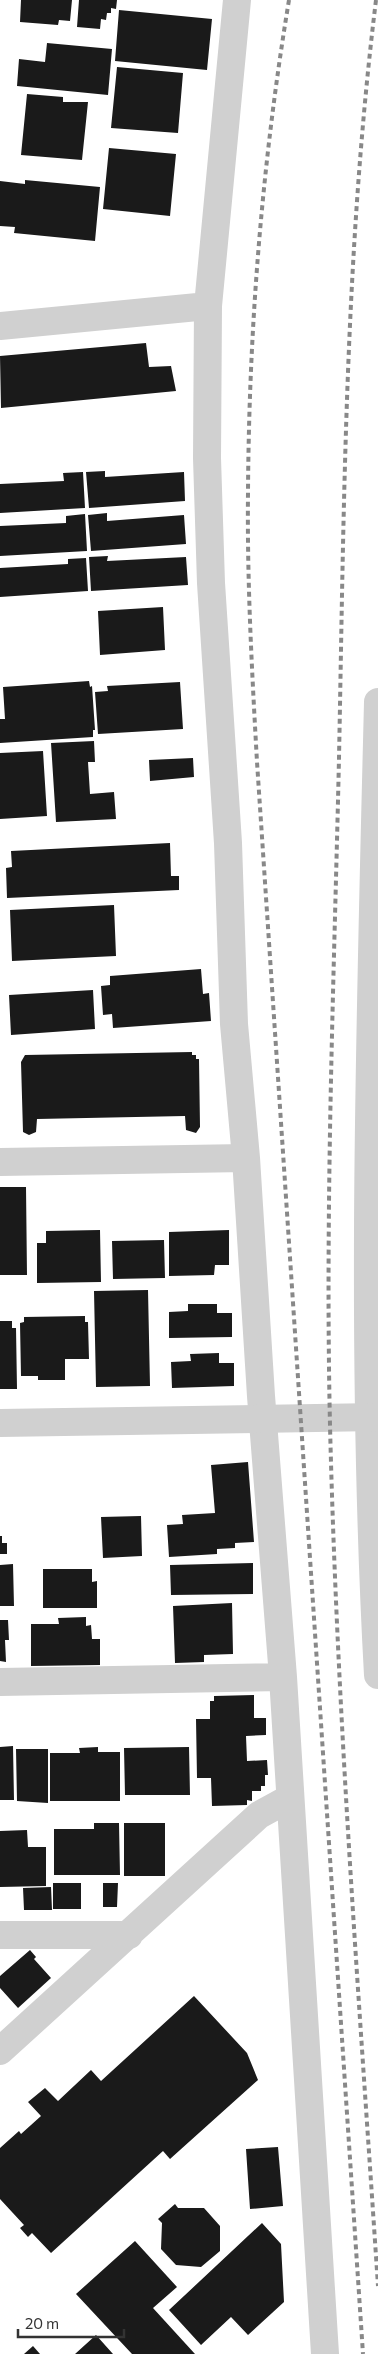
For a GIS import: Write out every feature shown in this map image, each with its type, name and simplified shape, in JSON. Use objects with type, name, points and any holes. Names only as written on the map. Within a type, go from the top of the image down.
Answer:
[{"type":"street","points":[[237,0],[208,306],[207,458],[211,583],[228,843],[234,1024],[246,1158],[263,1419],[283,1677],[325,2354]]},
{"type":"street","points":[[0,326],[208,306]]},
{"type":"street","points":[[378,702],[368,1132],[378,1675]]},
{"type":"street","points":[[0,1162],[246,1158]]},
{"type":"street","points":[[0,1423],[374,1417]]},
{"type":"street","points":[[0,1682],[283,1677]]},
{"type":"street","points":[[0,2052],[259,1815],[290,1798]]},
{"type":"street","points":[[0,1935],[129,1935]]},
{"type":"building","points":[[21,0],[72,0],[70,21],[59,20],[58,25],[20,22]]},
{"type":"building","points":[[79,0],[117,0],[116,9],[111,8],[111,13],[107,13],[106,20],[101,19],[100,29],[77,27]]},
{"type":"building","points":[[119,10],[212,19],[207,70],[115,61]]},
{"type":"building","points":[[47,43],[112,49],[108,95],[17,86],[19,59],[45,62]]},
{"type":"building","points":[[117,67],[183,73],[178,133],[111,128]]},
{"type":"building","points":[[27,94],[63,97],[63,102],[88,102],[82,160],[21,155]]},
{"type":"building","points":[[109,148],[176,154],[170,216],[103,209]]},
{"type":"building","points":[[25,180],[100,187],[95,241],[14,233],[15,227],[0,226],[0,181],[25,184]]},
{"type":"building","points":[[146,343],[149,367],[171,366],[176,391],[1,408],[0,356]]},
{"type":"building","points":[[105,471],[105,477],[184,472],[185,501],[89,508],[86,472]]},
{"type":"building","points":[[83,472],[85,508],[0,513],[0,484],[64,481],[63,473]]},
{"type":"building","points":[[107,513],[107,521],[184,515],[186,544],[91,551],[88,515]]},
{"type":"building","points":[[85,514],[87,551],[0,556],[0,526],[66,523],[66,516]]},
{"type":"building","points":[[108,556],[107,561],[186,557],[188,585],[91,591],[89,557]]},
{"type":"building","points":[[86,558],[88,591],[0,597],[0,568],[68,564],[68,559]]},
{"type":"building","points":[[163,607],[165,650],[100,655],[98,611]]},
{"type":"building","points":[[89,681],[90,687],[92,686],[95,730],[93,730],[93,737],[0,743],[0,719],[5,719],[3,687]]},
{"type":"building","points":[[180,682],[183,729],[98,734],[95,692],[108,691],[107,686]]},
{"type":"building","points":[[94,741],[95,762],[88,762],[90,794],[114,792],[116,819],[56,822],[51,743]]},
{"type":"building","points":[[43,751],[47,816],[0,819],[0,753]]},
{"type":"building","points":[[193,758],[194,777],[150,781],[149,760]]},
{"type":"building","points":[[170,843],[171,876],[179,876],[179,890],[7,898],[6,868],[12,867],[11,851]]},
{"type":"building","points":[[114,905],[116,956],[12,961],[10,910]]},
{"type":"building","points":[[201,969],[203,994],[209,993],[211,1021],[113,1028],[112,1014],[103,1015],[101,986],[110,985],[110,976]]},
{"type":"building","points":[[93,990],[95,1029],[11,1035],[9,995]]},
{"type":"building","points":[[192,1052],[192,1055],[196,1055],[196,1059],[199,1059],[200,1127],[196,1133],[186,1130],[185,1116],[37,1119],[36,1132],[29,1135],[23,1132],[21,1062],[25,1055]]},
{"type":"building","points":[[0,1187],[26,1187],[27,1275],[0,1275]]},
{"type":"building","points":[[100,1230],[101,1282],[37,1283],[37,1243],[46,1243],[46,1231]]},
{"type":"building","points":[[229,1230],[229,1265],[215,1265],[214,1275],[169,1276],[169,1232]]},
{"type":"building","points":[[164,1240],[165,1278],[113,1279],[112,1241]]},
{"type":"building","points":[[148,1290],[150,1386],[96,1387],[94,1291]]},
{"type":"building","points":[[188,1304],[217,1304],[217,1313],[232,1313],[232,1337],[169,1338],[169,1312],[188,1311]]},
{"type":"building","points":[[85,1316],[85,1322],[88,1322],[89,1359],[65,1359],[65,1380],[38,1380],[38,1376],[21,1376],[20,1323],[24,1322],[24,1317]]},
{"type":"building","points":[[0,1321],[12,1321],[12,1328],[16,1328],[17,1389],[0,1389]]},
{"type":"building","points":[[219,1353],[219,1363],[234,1363],[234,1386],[172,1388],[171,1362],[191,1361],[190,1354]]},
{"type":"building","points":[[248,1462],[254,1542],[235,1543],[235,1548],[217,1549],[217,1554],[169,1557],[167,1525],[183,1524],[182,1515],[215,1513],[211,1465]]},
{"type":"building","points":[[141,1516],[142,1556],[103,1558],[101,1517]]},
{"type":"building","points":[[0,1536],[2,1536],[2,1543],[7,1543],[7,1554],[0,1554]]},
{"type":"building","points":[[253,1563],[253,1594],[171,1595],[170,1565]]},
{"type":"building","points":[[13,1564],[14,1606],[0,1606],[0,1565]]},
{"type":"building","points":[[43,1569],[92,1569],[92,1582],[97,1581],[97,1608],[43,1608]]},
{"type":"building","points":[[232,1603],[233,1654],[204,1655],[204,1662],[175,1663],[173,1606]]},
{"type":"building","points":[[86,1617],[86,1626],[91,1625],[92,1639],[100,1639],[100,1665],[31,1666],[31,1624],[59,1624],[58,1618]]},
{"type":"building","points":[[0,1620],[8,1620],[9,1640],[5,1640],[6,1662],[0,1661]]},
{"type":"building","points":[[254,1695],[254,1718],[266,1718],[266,1735],[246,1736],[247,1761],[267,1760],[268,1775],[265,1775],[265,1786],[261,1786],[261,1791],[252,1791],[252,1801],[247,1800],[247,1805],[212,1806],[211,1778],[197,1778],[196,1719],[210,1719],[210,1701],[214,1701],[214,1696]]},
{"type":"building","points":[[13,1746],[14,1800],[0,1800],[0,1747]]},
{"type":"building","points":[[98,1747],[98,1752],[120,1752],[120,1801],[50,1801],[50,1753],[80,1753],[79,1748]]},
{"type":"building","points":[[189,1747],[190,1795],[125,1795],[124,1748]]},
{"type":"building","points":[[16,1749],[48,1749],[48,1803],[17,1801]]},
{"type":"building","points":[[94,1823],[119,1823],[120,1875],[54,1875],[54,1829],[94,1829]]},
{"type":"building","points":[[124,1823],[165,1823],[165,1876],[124,1876]]},
{"type":"building","points":[[27,1830],[28,1847],[46,1847],[46,1886],[0,1887],[0,1831]]},
{"type":"building","points":[[53,1883],[81,1883],[81,1909],[53,1909]]},
{"type":"building","points":[[103,1883],[118,1883],[117,1907],[103,1907]]},
{"type":"building","points":[[51,1887],[52,1910],[24,1910],[23,1888]]},
{"type":"building","points":[[30,1950],[36,1957],[34,1959],[51,1978],[18,2008],[0,1988],[0,1976]]},
{"type":"building","points":[[194,1996],[247,2053],[258,2080],[170,2159],[163,2151],[51,2253],[32,2233],[28,2237],[20,2228],[24,2225],[0,2199],[0,2148],[19,2131],[21,2134],[41,2116],[28,2102],[45,2088],[58,2101],[91,2070],[101,2081]]},
{"type":"building","points":[[278,2147],[283,2206],[250,2209],[246,2149]]},
{"type":"building","points":[[175,2204],[178,2208],[204,2208],[220,2226],[220,2251],[201,2267],[176,2265],[161,2249],[162,2223],[158,2219]]},
{"type":"building","points":[[262,2223],[281,2244],[284,2302],[248,2335],[231,2317],[201,2345],[169,2310]]},
{"type":"building","points":[[135,2241],[177,2287],[153,2308],[195,2354],[132,2354],[76,2294]]},
{"type":"building","points":[[96,2335],[113,2354],[75,2354]]},
{"type":"building","points":[[33,2346],[40,2354],[24,2354]]},
{"type":"railway","points":[[289,0],[264,184],[254,307],[249,431],[249,594],[257,762],[363,2354]]},
{"type":"railway","points":[[376,0],[358,189],[348,379],[331,1092],[329,1342],[333,1533],[343,1748],[378,2286]]}]
